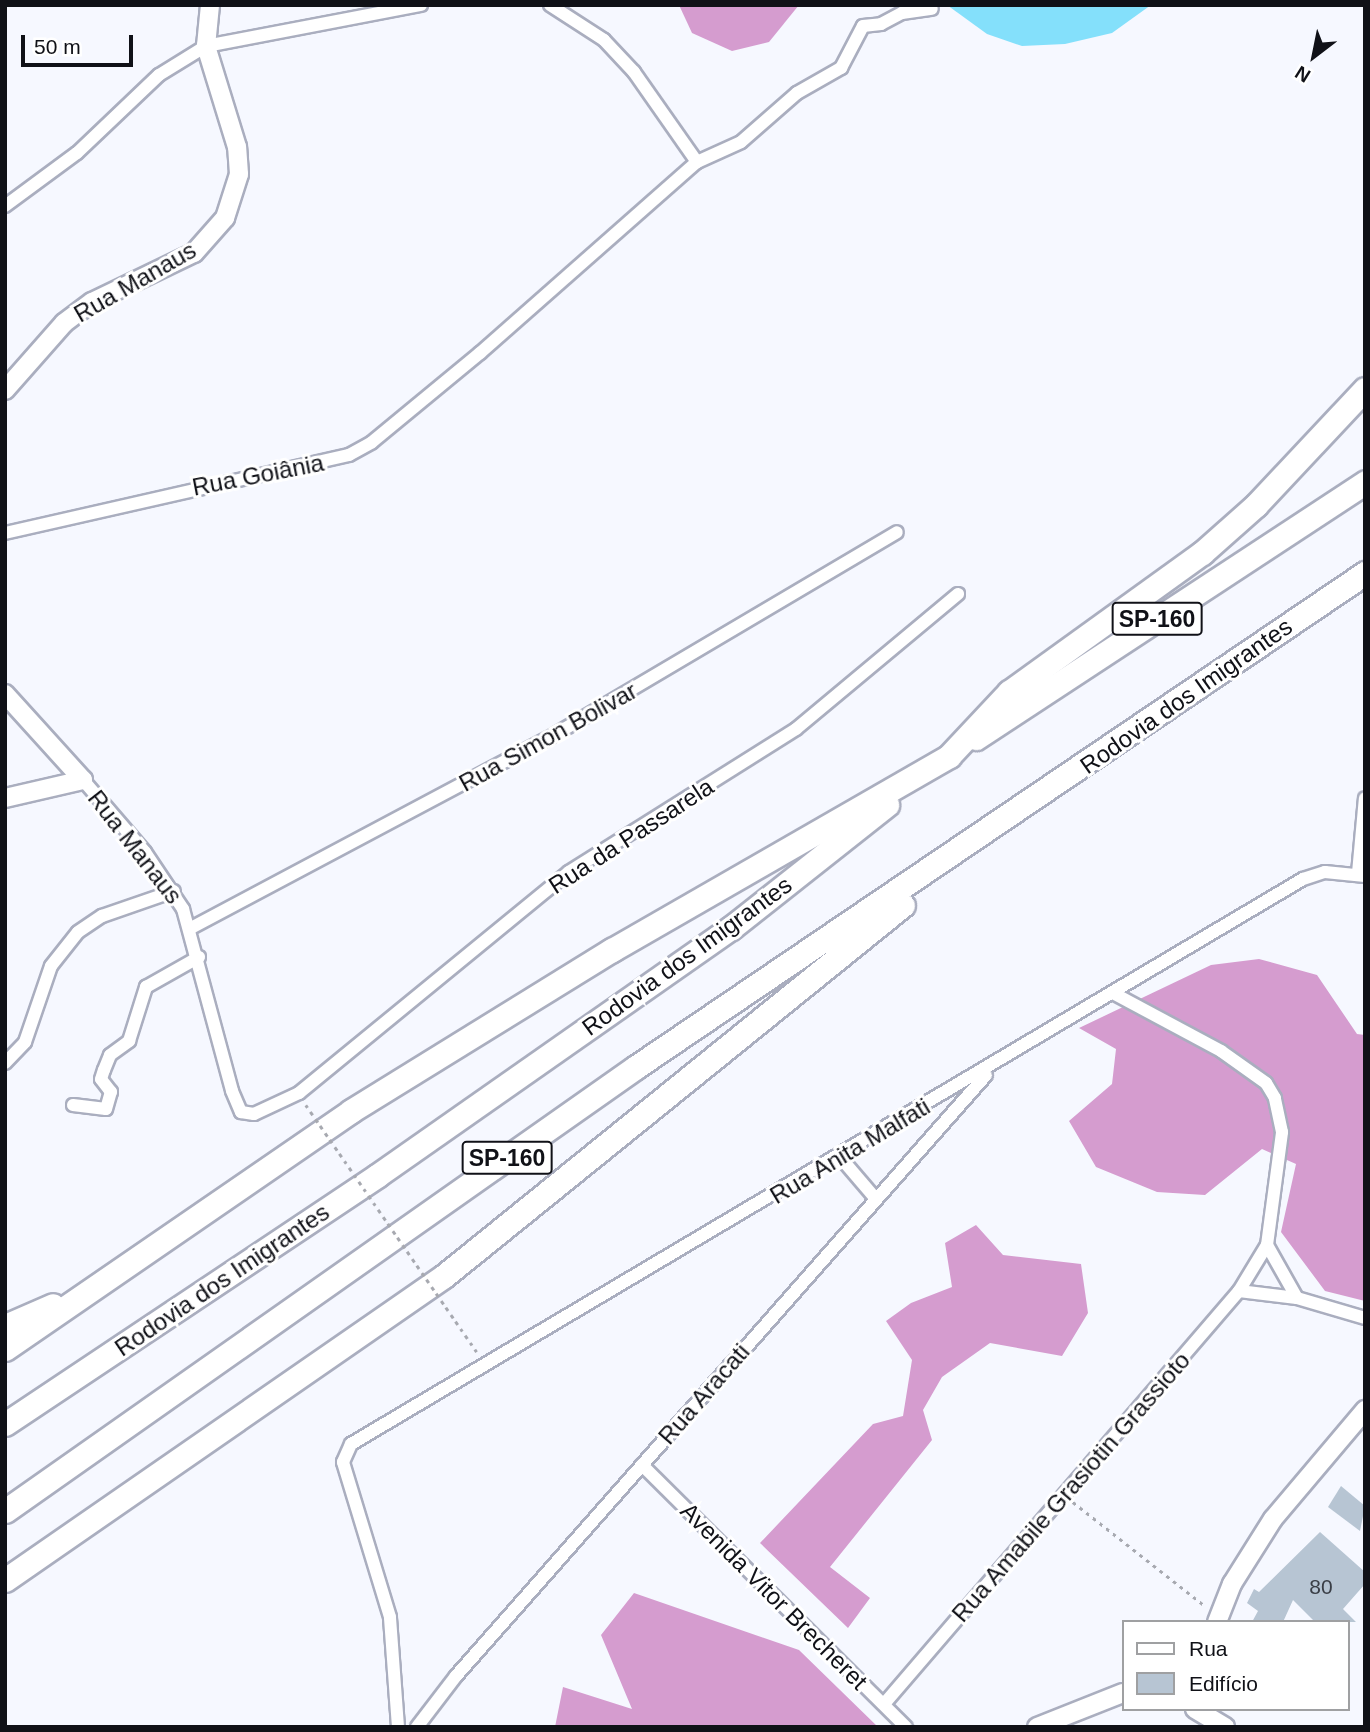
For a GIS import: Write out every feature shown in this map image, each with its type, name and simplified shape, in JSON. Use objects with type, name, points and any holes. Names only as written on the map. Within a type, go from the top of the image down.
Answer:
[{"type":"highway","points":[[5,1349],[73,1299],[351,1111],[612,950],[949,756],[1009,692],[1229,529],[1365,389]]},
{"type":"highway","name":"Rodovia dos Imigrantes","points":[[5,1424],[378,1175],[732,928],[949,756],[1365,482]]},
{"type":"highway","name":"Rodovia dos Imigrantes","points":[[5,1511],[636,1067],[1015,814],[1365,573]]},
{"type":"highway","points":[[5,1580],[444,1276],[1015,814]]},
{"type":"highway","points":[[5,1326],[26,1314],[73,1299]]},
{"type":"street","points":[[206,46],[210,5]]},
{"type":"street","points":[[5,206],[77,153],[159,75],[206,46],[421,5]]},
{"type":"street","points":[[550,5],[604,40],[634,72],[697,162],[741,142],[784,102],[841,68],[863,26],[881,24],[902,13],[932,9]]},
{"type":"street","name":"Rua Manaus","points":[[5,390],[64,323],[92,302],[194,253],[225,218],[239,174],[237,147],[206,46]]},
{"type":"street","name":"Rua Goiânia","points":[[5,533],[349,455],[372,442],[480,353],[697,162]]},
{"type":"street","name":"Rua Simon Bolivar","points":[[191,928],[549,738],[897,533]]},
{"type":"street","name":"Rua da Passarela","points":[[238,1107],[244,1114],[254,1114],[299,1093],[569,872],[796,729],[958,594]]},
{"type":"street","name":"Rua Manaus","points":[[5,694],[83,780],[174,891],[191,928],[238,1107]]},
{"type":"street","points":[[5,798],[83,780]]},
{"type":"street","points":[[1361,875],[1365,798]]},
{"type":"street","name":"Rua Anita Malfati","points":[[398,1727],[390,1618],[344,1456],[361,1436],[996,1065],[1303,879],[1325,872],[1361,875]]},
{"type":"street","points":[[5,1063],[31,1030],[51,967],[78,932],[102,916],[174,891]]},
{"type":"street","points":[[74,1105],[106,1110],[111,1092],[101,1079],[110,1055],[129,1041],[146,988],[199,957]]},
{"type":"street","points":[[1113,993],[1221,1051],[1266,1083],[1275,1098],[1282,1132],[1267,1245],[1297,1298]]},
{"type":"street","name":"Rua Aracati","points":[[417,1727],[456,1676],[996,1065]]},
{"type":"street","points":[[840,1157],[876,1199]]},
{"type":"street","name":"Rua Amabile Grasiotin Grassioto","points":[[884,1704],[1240,1291],[1267,1245]]},
{"type":"street","points":[[1240,1291],[1297,1298],[1365,1318]]},
{"type":"street","points":[[1218,1619],[1232,1584],[1273,1519],[1365,1410]]},
{"type":"street","name":"Avenida Vitor Brecheret","points":[[642,1465],[906,1727]]},
{"type":"street","points":[[1039,1726],[1122,1693]]},
{"type":"street","points":[[1198,1711],[1226,1727]]},
{"type":"street","points":[[1216,1711],[1226,1727]]},
{"type":"path","points":[[306,1105],[477,1352]]},
{"type":"path","points":[[1064,1496],[1218,1619]]},
{"type":"shaded area","points":[[679,5],[799,5],[769,42],[732,51],[692,33]]},
{"type":"shaded area","points":[[1259,959],[1317,975],[1357,1034],[1365,1035],[1365,1301],[1325,1291],[1281,1232],[1296,1164],[1262,1149],[1205,1195],[1157,1192],[1096,1167],[1069,1121],[1112,1084],[1116,1049],[1079,1028],[1211,965]]},
{"type":"shaded area","points":[[976,1225],[1003,1255],[1081,1264],[1088,1313],[1062,1356],[990,1343],[942,1377],[923,1410],[932,1440],[830,1567],[870,1598],[848,1628],[760,1543],[873,1424],[903,1416],[912,1360],[886,1321],[911,1303],[952,1287],[945,1243]]},
{"type":"shaded area","points":[[634,1593],[799,1650],[878,1727],[555,1727],[563,1687],[632,1709],[601,1635]]},
{"type":"water","points":[[947,5],[1151,5],[1112,33],[1065,44],[1022,46],[987,34]]},
{"type":"building","points":[[1341,1486],[1365,1506],[1360,1531],[1328,1507]]},
{"type":"building","points":[[1320,1532],[1365,1572],[1365,1584],[1343,1609],[1356,1622],[1313,1620],[1293,1600],[1284,1620],[1253,1620],[1258,1611],[1247,1603],[1254,1589],[1259,1592]]}]
